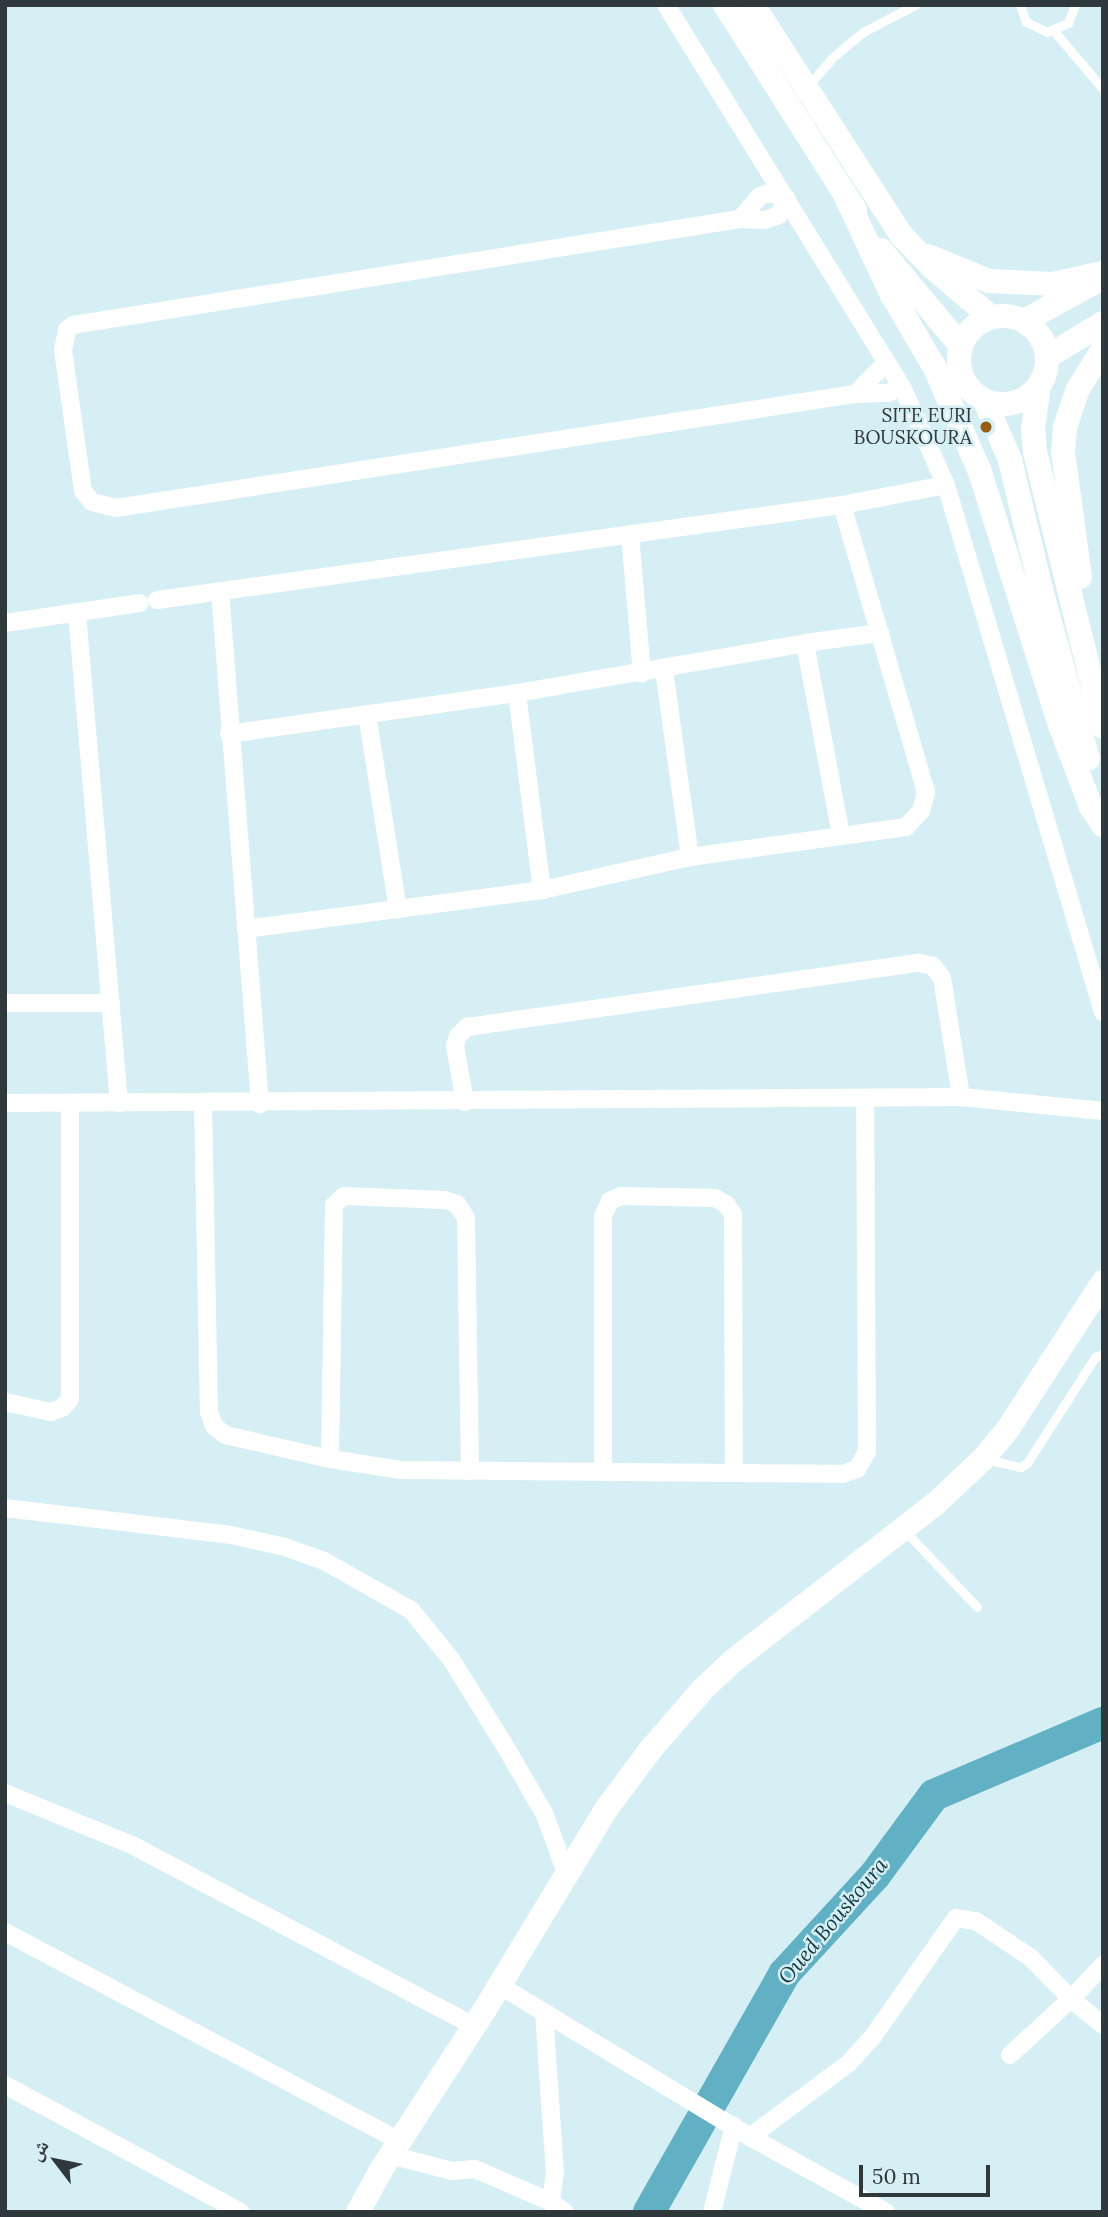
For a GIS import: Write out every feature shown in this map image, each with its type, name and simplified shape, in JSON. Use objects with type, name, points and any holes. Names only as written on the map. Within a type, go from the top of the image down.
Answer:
[{"type":"main road","points":[[724,5],[884,253],[961,346]]},
{"type":"main road","points":[[753,5],[902,236],[916,252],[991,317]]},
{"type":"main road","points":[[846,197],[892,295],[935,368],[976,462],[1060,725],[1091,807],[1103,825]]},
{"type":"main road","points":[[916,252],[989,281],[1052,284],[1103,275]]},
{"type":"main road","points":[[1024,321],[1103,275]]},
{"type":"main road","points":[[1039,385],[1017,402],[1001,404],[985,401],[971,391],[962,378],[958,362],[961,346],[972,328],[991,317],[1006,316],[1024,321],[1038,334],[1047,357],[1039,385],[1033,429],[1035,452],[1103,727]]},
{"type":"main road","points":[[1047,357],[1103,323]]},
{"type":"main road","points":[[1103,349],[1078,388],[1065,427],[1063,452],[1081,583],[1103,665]]},
{"type":"main road","points":[[985,401],[1010,460],[1042,593],[1103,812]]},
{"type":"main road","points":[[358,2212],[394,2148],[474,2026],[566,1873],[607,1808],[643,1759],[703,1689],[766,1634],[951,1490],[983,1459],[1008,1429],[1103,1282]]},
{"type":"street","points":[[666,5],[902,387],[946,485],[1103,1012]]},
{"type":"street","points":[[786,198],[779,215],[765,219],[740,219],[73,324],[67,330],[63,350],[83,491],[92,502],[116,508],[855,394],[888,393],[902,387]]},
{"type":"street","points":[[855,394],[887,362]]},
{"type":"street","points":[[5,623],[842,505],[946,485]]},
{"type":"street","points":[[246,929],[541,890],[690,857],[906,827],[921,811],[926,792],[842,505]]},
{"type":"street","points":[[630,534],[642,673]]},
{"type":"street","points":[[220,591],[229,734],[260,1104]]},
{"type":"street","points":[[77,612],[119,1103]]},
{"type":"street","points":[[229,734],[517,693],[664,670],[805,643],[880,634]]},
{"type":"street","points":[[805,643],[841,836]]},
{"type":"street","points":[[664,670],[690,857]]},
{"type":"street","points":[[517,693],[541,890]]},
{"type":"street","points":[[367,713],[398,910]]},
{"type":"street","points":[[465,1102],[455,1046],[458,1035],[467,1027],[919,963],[933,966],[942,978],[961,1097]]},
{"type":"street","points":[[5,1003],[111,1003]]},
{"type":"street","points":[[5,1103],[260,1104],[961,1097],[1103,1111]]},
{"type":"street","points":[[203,1102],[211,1419],[225,1435],[330,1459],[402,1470],[843,1474],[857,1468],[865,1458],[865,1098]]},
{"type":"street","points":[[5,1402],[51,1412],[62,1409],[70,1399],[70,1103]]},
{"type":"street","points":[[330,1459],[334,1205],[344,1196],[445,1200],[457,1204],[466,1218],[470,1471]]},
{"type":"street","points":[[603,1472],[603,1216],[610,1201],[621,1196],[710,1197],[726,1204],[733,1214],[734,1473]]},
{"type":"street","points":[[5,1508],[231,1535],[285,1547],[324,1561],[411,1610],[452,1659],[508,1751],[544,1815],[566,1873]]},
{"type":"street","points":[[5,1793],[134,1846],[474,2026]]},
{"type":"street","points":[[750,2137],[849,2063],[874,2035],[956,1918],[976,1922],[1031,1958],[1071,1999],[1103,2025]]},
{"type":"street","points":[[5,1932],[394,2148],[452,2171],[475,2169],[558,2207],[544,2012]]},
{"type":"street","points":[[1010,2055],[1071,1999],[1103,1965]]},
{"type":"street","points":[[499,1985],[750,2137],[886,2212]]},
{"type":"street","points":[[5,2085],[241,2212]]},
{"type":"street","points":[[712,2212],[734,2126]]},
{"type":"lane","points":[[806,88],[832,58],[855,38],[915,5]]},
{"type":"lane","points":[[1020,5],[1022,15],[1032,27],[1054,32],[1103,89]]},
{"type":"lane","points":[[1054,32],[1068,23],[1075,5]]},
{"type":"lane","points":[[983,1459],[1021,1467],[1027,1463],[1095,1357],[1103,1354]]},
{"type":"lane","points":[[903,1528],[977,1607]]},
{"type":"waterway","name":"Oued Bouskoura","points":[[649,2212],[784,1974],[875,1875],[934,1795],[1103,1723]]},
{"type":"place","name":"SITE EURI BOUSKOURA","points":[[986,427]]}]
